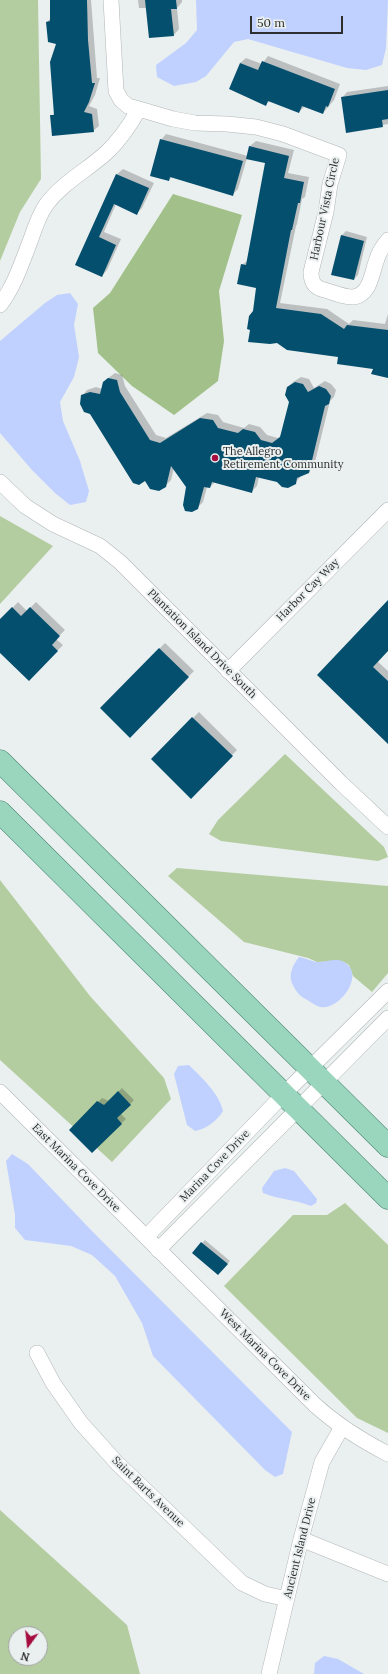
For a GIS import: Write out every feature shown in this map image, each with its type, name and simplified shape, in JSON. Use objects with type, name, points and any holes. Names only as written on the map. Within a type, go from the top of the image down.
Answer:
[{"type":"main road","points":[[0,761],[388,1146]]},
{"type":"main road","points":[[0,812],[388,1198]]},
{"type":"street","name":"Harbour Vista Circle","points":[[112,0],[116,92],[120,100],[128,106],[195,123],[256,127],[283,134],[339,155],[330,184],[326,212],[311,272],[313,283],[318,288],[349,297],[355,297],[361,294],[372,276],[381,248],[388,240]]},
{"type":"street","points":[[0,305],[12,288],[37,221],[44,207],[65,184],[106,153],[121,137],[138,109]]},
{"type":"street","name":"Plantation Island Drive South","points":[[0,482],[24,506],[53,524],[100,546],[120,562],[228,671],[388,827]]},
{"type":"street","name":"Harbor Cay Way","points":[[228,671],[388,510]]},
{"type":"street","points":[[291,1102],[317,1075],[388,991]]},
{"type":"street","points":[[291,1102],[317,1075],[388,1018]]},
{"type":"street","name":"East Marina Cove Drive","points":[[0,1092],[152,1244]]},
{"type":"street","name":"Marina Cove Drive","points":[[152,1244],[291,1102]]},
{"type":"street","name":"Marina Cove Drive","points":[[152,1244],[291,1102]]},
{"type":"street","name":"West Marina Cove Drive","points":[[152,1244],[315,1405],[342,1427],[365,1442],[388,1454]]},
{"type":"street","name":"Saint Barts Avenue","points":[[37,1353],[53,1383],[81,1423],[117,1463],[242,1583],[265,1594],[287,1599]]},
{"type":"street","name":"Ancient Island Drive","points":[[269,1674],[301,1539],[322,1462],[342,1427]]},
{"type":"street","points":[[301,1539],[388,1574]]},
{"type":"green space","points":[[0,0],[38,0],[41,179],[20,212],[0,261]]},
{"type":"green space","points":[[173,194],[242,215],[219,291],[224,341],[218,381],[174,415],[132,386],[98,353],[93,308],[110,293]]},
{"type":"green space","points":[[0,516],[53,546],[0,604]]},
{"type":"green space","points":[[285,754],[384,847],[388,857],[378,861],[221,841],[209,834],[218,820]]},
{"type":"green space","points":[[177,868],[388,886],[388,973],[372,992],[353,976],[349,965],[342,961],[317,962],[308,958],[244,942],[168,876]]},
{"type":"green space","points":[[0,880],[90,996],[164,1078],[171,1099],[112,1162],[0,1060]]},
{"type":"green space","points":[[345,1203],[388,1245],[388,1433],[357,1418],[224,1286],[293,1215],[327,1215]]},
{"type":"green space","points":[[0,1510],[127,1625],[140,1674],[0,1674]]},
{"type":"water","points":[[196,0],[388,0],[386,48],[382,65],[366,70],[347,68],[248,39],[234,42],[206,76],[196,82],[174,86],[157,77],[156,65],[186,43],[197,30]]},
{"type":"water","points":[[70,293],[78,304],[74,325],[79,357],[74,377],[60,402],[63,421],[80,461],[89,491],[86,502],[70,505],[55,493],[32,470],[0,433],[0,341],[45,303],[57,295]]},
{"type":"water","points":[[299,957],[317,962],[338,960],[344,962],[350,968],[352,975],[348,990],[342,998],[328,1007],[320,1007],[299,994],[292,983],[291,972]]},
{"type":"water","points":[[189,1065],[214,1092],[223,1111],[211,1124],[195,1131],[187,1125],[174,1074],[178,1066]]},
{"type":"water","points":[[12,1154],[28,1164],[91,1230],[292,1432],[283,1474],[275,1477],[265,1470],[153,1356],[142,1323],[115,1276],[92,1255],[71,1246],[25,1240],[15,1228],[15,1215],[6,1161]]},
{"type":"water","points":[[285,1168],[294,1171],[317,1199],[316,1203],[311,1206],[263,1193],[262,1188],[274,1171]]},
{"type":"water","points":[[324,1656],[338,1659],[364,1674],[314,1674],[315,1663]]},
{"type":"building","points":[[50,0],[87,0],[88,40],[92,83],[95,83],[84,112],[92,114],[94,132],[52,136],[50,115],[54,115],[50,62],[56,44],[48,42],[46,22],[50,21]]},
{"type":"building","points":[[145,0],[176,0],[177,9],[171,9],[174,36],[149,38]]},
{"type":"building","points":[[262,61],[335,89],[328,107],[326,106],[323,114],[302,106],[299,113],[268,101],[266,106],[229,89],[240,63],[258,70]]},
{"type":"building","points":[[388,90],[388,119],[382,120],[383,127],[346,133],[341,97]]},
{"type":"building","points":[[160,139],[243,161],[233,196],[170,177],[169,181],[150,176]]},
{"type":"building","points":[[249,146],[289,156],[284,178],[304,182],[300,203],[298,203],[291,230],[276,308],[321,314],[344,329],[347,325],[388,330],[388,378],[371,374],[373,369],[337,364],[338,357],[287,350],[277,343],[270,344],[248,342],[250,330],[247,329],[249,316],[253,311],[256,288],[237,284],[241,264],[246,265],[265,163],[246,159]]},
{"type":"building","points":[[116,174],[149,188],[137,215],[114,204],[99,237],[116,245],[102,277],[75,265]]},
{"type":"building","points":[[341,235],[364,241],[354,280],[331,275]]},
{"type":"building","name":"The Allegro Retirement Community","points":[[108,378],[117,380],[120,392],[150,440],[160,443],[200,418],[213,420],[218,428],[238,433],[243,429],[255,432],[261,440],[272,443],[280,437],[289,402],[285,395],[287,387],[295,382],[303,384],[308,392],[319,386],[326,389],[331,396],[329,404],[325,406],[309,473],[297,478],[296,484],[288,488],[282,487],[277,482],[256,477],[252,493],[212,482],[210,488],[204,487],[198,509],[192,512],[185,511],[183,505],[186,487],[171,466],[166,487],[159,491],[150,489],[145,481],[139,485],[133,483],[90,414],[84,412],[80,404],[81,395],[90,392],[100,394],[103,382]]},
{"type":"building","points":[[388,600],[388,651],[373,667],[388,681],[388,744],[317,675]]},
{"type":"building","points":[[12,607],[21,616],[30,607],[60,636],[52,645],[58,651],[29,681],[0,653],[0,619]]},
{"type":"building","points":[[159,648],[189,677],[130,738],[100,708]]},
{"type":"building","points":[[192,717],[233,756],[191,799],[151,759]]},
{"type":"building","points":[[118,1091],[131,1105],[117,1118],[122,1124],[92,1153],[69,1130],[97,1101],[104,1105]]},
{"type":"building","points":[[201,1242],[228,1264],[218,1275],[192,1253]]},
{"type":"place","name":"The Allegro Retirement Community","points":[[215,458]]}]
